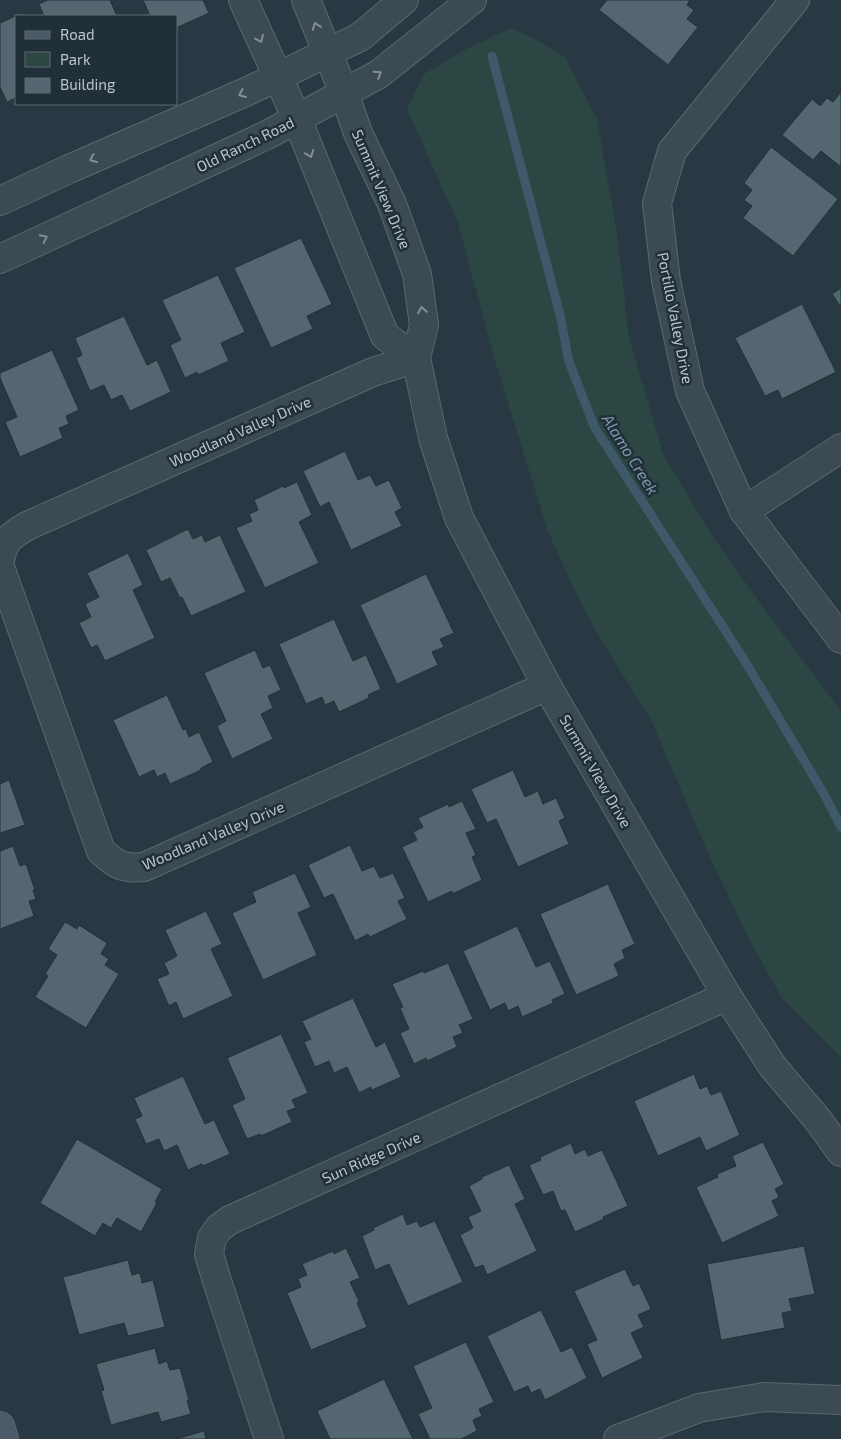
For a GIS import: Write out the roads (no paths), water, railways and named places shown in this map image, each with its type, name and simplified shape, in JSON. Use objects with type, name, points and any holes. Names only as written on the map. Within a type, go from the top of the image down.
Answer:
[{"type":"main road","points":[[0,1426],[4,1439]]},
{"type":"street","points":[[243,0],[296,119],[385,336],[416,358]]},
{"type":"street","name":"Summit View Drive","points":[[306,0],[326,53],[344,93],[358,133],[392,204],[417,274],[424,324],[416,358],[433,438],[459,518],[548,686],[727,996],[773,1067],[818,1120],[841,1152]]},
{"type":"street","points":[[0,202],[278,77],[360,37],[404,0]]},
{"type":"street","name":"Old Ranch Road","points":[[0,259],[267,135],[379,74],[472,0]]},
{"type":"street","name":"Portillo Valley Drive","points":[[795,0],[672,150],[657,203],[666,282],[690,390],[744,511],[841,639]]},
{"type":"street","name":"Woodland Valley Drive","points":[[0,561],[2,548],[12,534],[27,526],[373,372],[416,358]]},
{"type":"street","points":[[744,511],[841,448]]},
{"type":"street","name":"Woodland Valley Drive","points":[[0,567],[100,851],[115,864],[131,869],[144,867],[548,686]]},
{"type":"street","name":"Sun Ridge Drive","points":[[269,1439],[209,1254],[212,1238],[219,1228],[230,1220],[727,996]]},
{"type":"street","points":[[618,1439],[699,1408],[764,1397],[841,1400]]},
{"type":"waterway","name":"Alamo Creek","points":[[492,56],[560,315],[569,362],[595,428],[743,658],[824,794],[841,827]]}]
